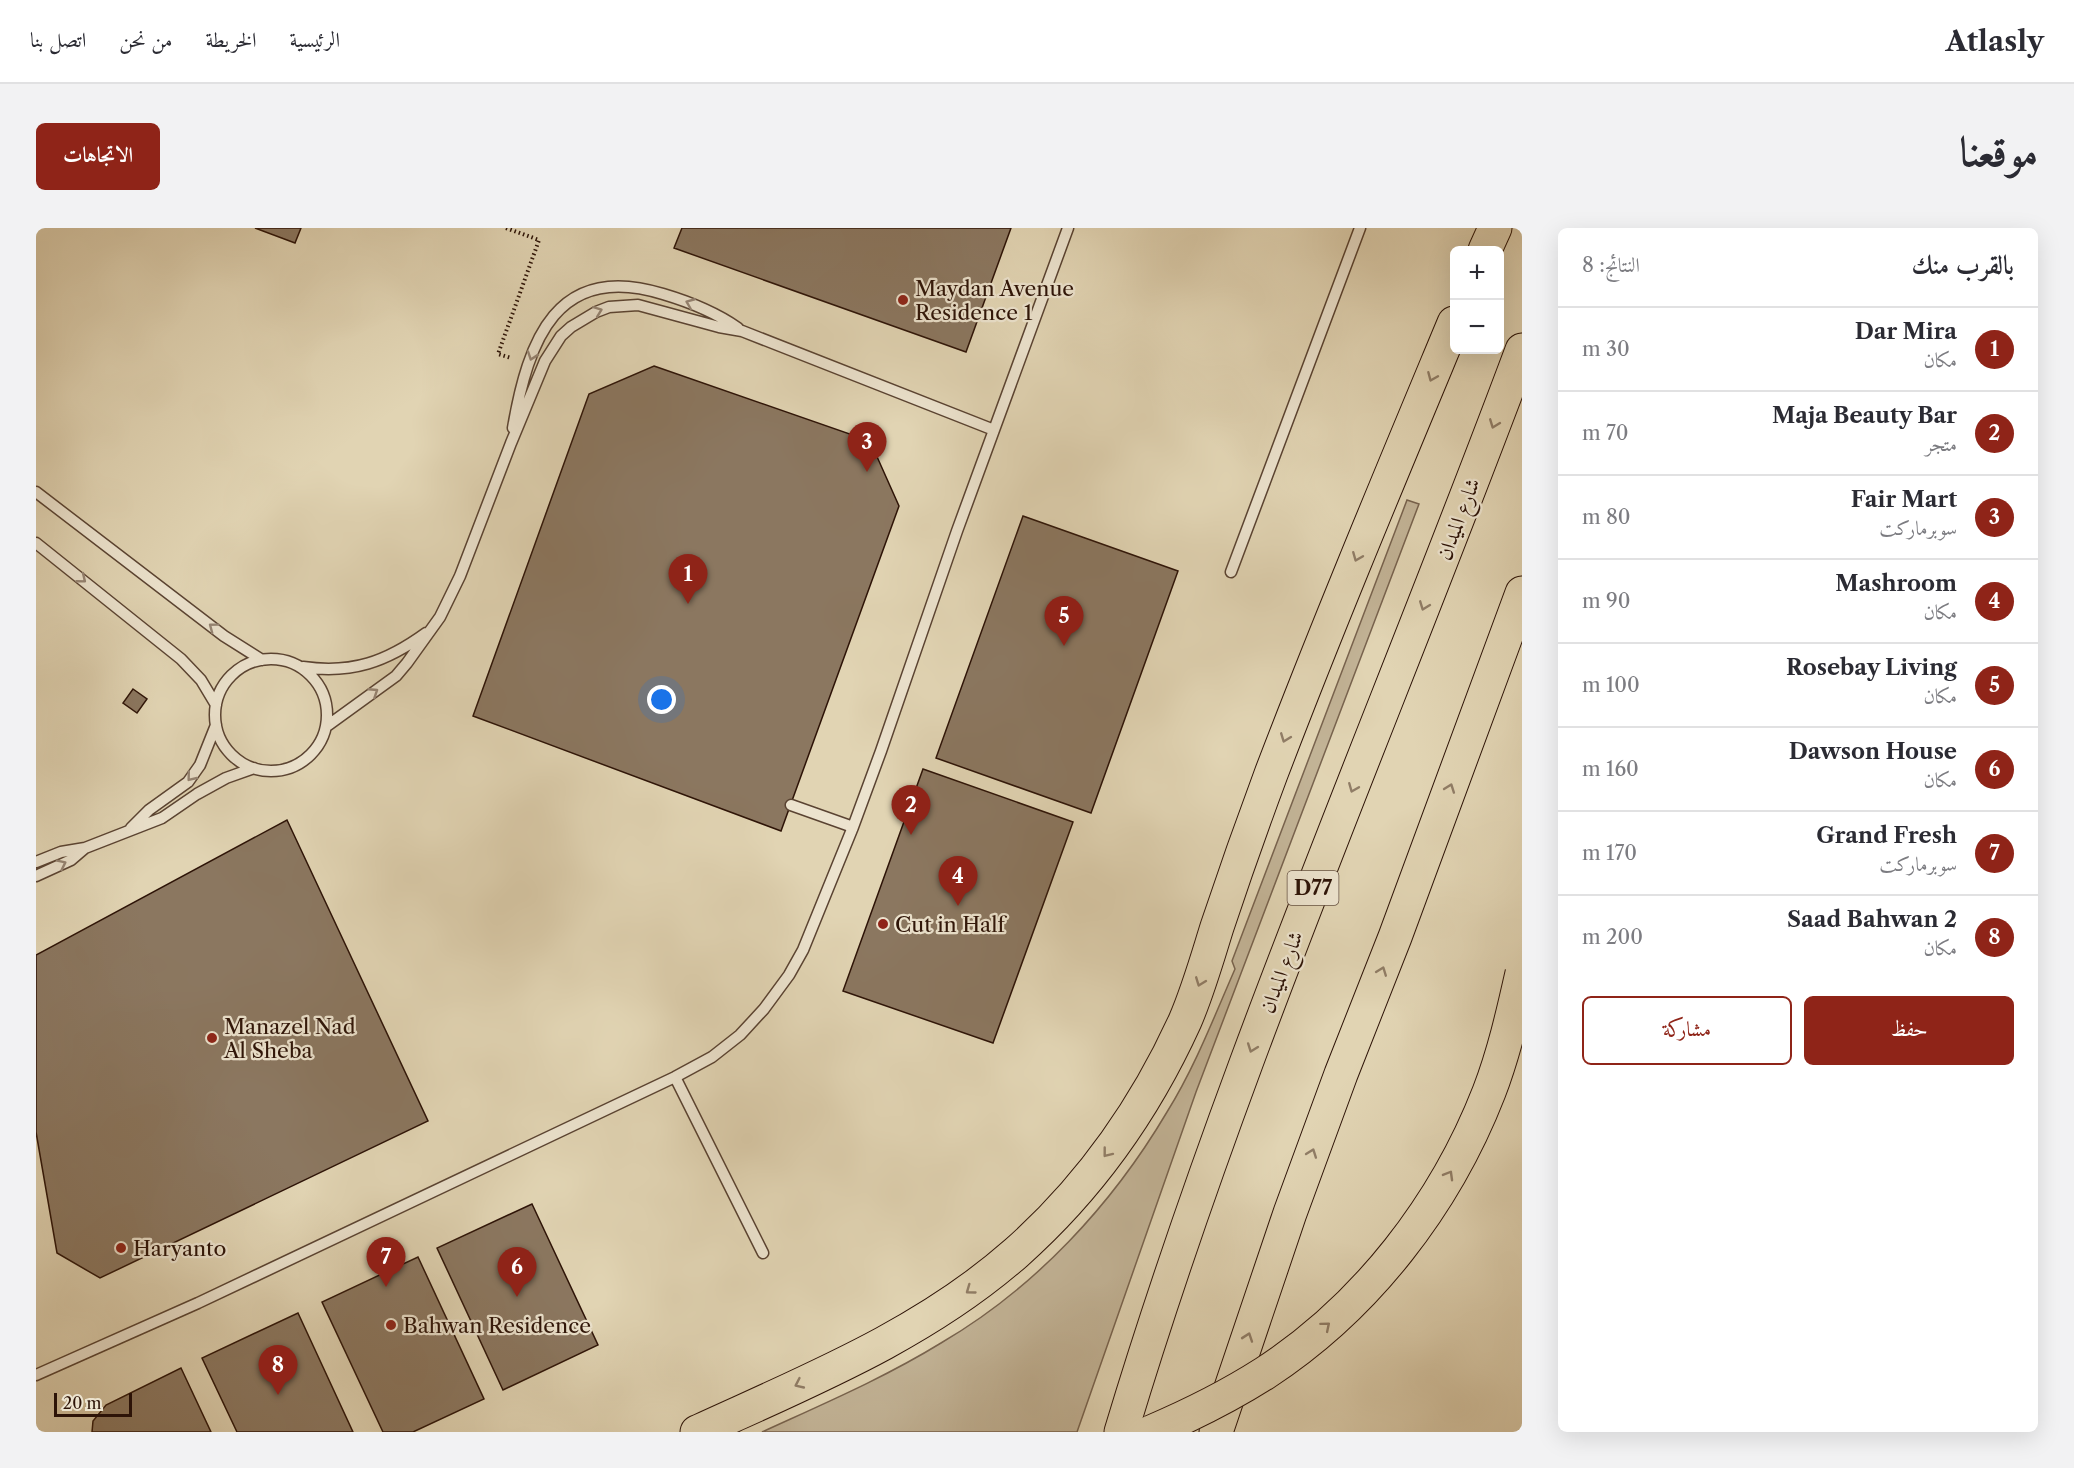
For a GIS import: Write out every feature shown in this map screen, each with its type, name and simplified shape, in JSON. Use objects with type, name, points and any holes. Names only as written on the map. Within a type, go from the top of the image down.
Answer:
[{"type":"main road","points":[[1487,246],[1495,228]]},
{"type":"main road","points":[[697,1432],[855,1359],[940,1311],[979,1283],[1031,1239],[1084,1183],[1114,1144],[1141,1104],[1165,1062],[1186,1018],[1274,766],[1450,335]]},
{"type":"main road","name":"شارع الميدان","points":[[1121,1432],[1176,1263],[1245,1066],[1522,350]]},
{"type":"main road","points":[[1216,1432],[1290,1212],[1522,593]]},
{"type":"main road","points":[[1152,1432],[1226,1396],[1266,1373],[1302,1346],[1362,1292],[1399,1249],[1451,1174],[1471,1133],[1489,1092],[1504,1048],[1522,973]]},
{"type":"lane","points":[[36,1375],[198,1303],[675,1077],[712,1057],[740,1035],[764,1009],[789,975],[803,950],[853,827],[1068,228]]},
{"type":"lane","points":[[1231,572],[1360,228]]},
{"type":"lane","points":[[511,443],[521,391],[541,333],[550,318],[577,296],[611,285],[644,288],[684,300],[723,318],[742,331]]},
{"type":"lane","points":[[327,726],[396,676],[440,617],[453,592],[511,443],[552,348],[571,327],[596,312],[624,305],[638,305],[742,331],[994,430]]},
{"type":"lane","points":[[36,492],[224,636],[262,660]]},
{"type":"lane","points":[[36,543],[181,659],[201,680],[216,705]]},
{"type":"lane","points":[[301,667],[334,670],[366,665],[396,653],[431,630]]},
{"type":"lane","points":[[130,830],[149,810],[188,782],[200,765],[216,725],[216,705],[224,686],[237,670],[249,663],[262,660],[289,661],[312,675],[326,699],[327,726],[316,749],[296,766],[271,771],[254,768],[235,758],[226,748],[216,725]]},
{"type":"lane","points":[[36,862],[61,852],[86,848],[162,818],[213,785],[254,768]]},
{"type":"lane","points":[[791,805],[853,827]]},
{"type":"lane","points":[[36,876],[71,860],[86,848]]},
{"type":"lane","points":[[675,1077],[763,1254]]},
{"type":"path","points":[[506,228],[539,240],[498,354],[529,364]]},
{"type":"shaded area","points":[[1407,500],[1419,504],[1196,1092],[1077,1432],[762,1432],[898,1368],[975,1321],[1008,1297],[1069,1242],[1122,1180],[1167,1112],[1186,1077],[1204,1042],[1235,969],[1232,961]]},
{"type":"building","points":[[255,228],[301,228],[295,243]]},
{"type":"building","name":"Maydan Avenue Residence 1","points":[[682,228],[1011,228],[966,352],[674,248]]},
{"type":"building","points":[[654,366],[870,441],[899,506],[781,831],[473,716],[589,394]]},
{"type":"building","points":[[1023,516],[1178,571],[1091,813],[936,758]]},
{"type":"building","points":[[133,689],[147,699],[137,713],[123,703]]},
{"type":"building","points":[[923,769],[1073,822],[993,1043],[843,991]]},
{"type":"building","name":"Manazel Nad Al Sheba","points":[[287,820],[428,1121],[100,1278],[57,1253],[36,1132],[36,955]]},
{"type":"building","points":[[532,1204],[598,1345],[503,1390],[437,1248]]},
{"type":"building","name":"Bahwan Residence","points":[[418,1257],[484,1399],[413,1432],[383,1432],[322,1302]]},
{"type":"building","points":[[298,1313],[353,1432],[237,1432],[202,1358]]},
{"type":"building","points":[[181,1368],[211,1432],[92,1432],[93,1421],[106,1405]]},
{"type":"place","name":"Maydan Avenue Residence 1","points":[[903,300]]},
{"type":"place","name":"Fair Mart","points":[[867,472]]},
{"type":"place","name":"Dar Mira","points":[[688,604]]},
{"type":"place","name":"Rosebay Living","points":[[1064,646]]},
{"type":"place","name":"Maja Beauty Bar","points":[[911,835]]},
{"type":"place","name":"Mashroom","points":[[958,906]]},
{"type":"place","name":"Cut in Half","points":[[883,924]]},
{"type":"place","name":"Manazel Nad Al Sheba","points":[[212,1038]]},
{"type":"place","name":"Haryanto","points":[[121,1248]]},
{"type":"place","name":"Grand Fresh","points":[[386,1287]]},
{"type":"place","name":"Dawson House","points":[[517,1297]]},
{"type":"place","name":"Bahwan Residence","points":[[391,1325]]},
{"type":"place","name":"Saad Bahwan 2","points":[[278,1395]]}]
